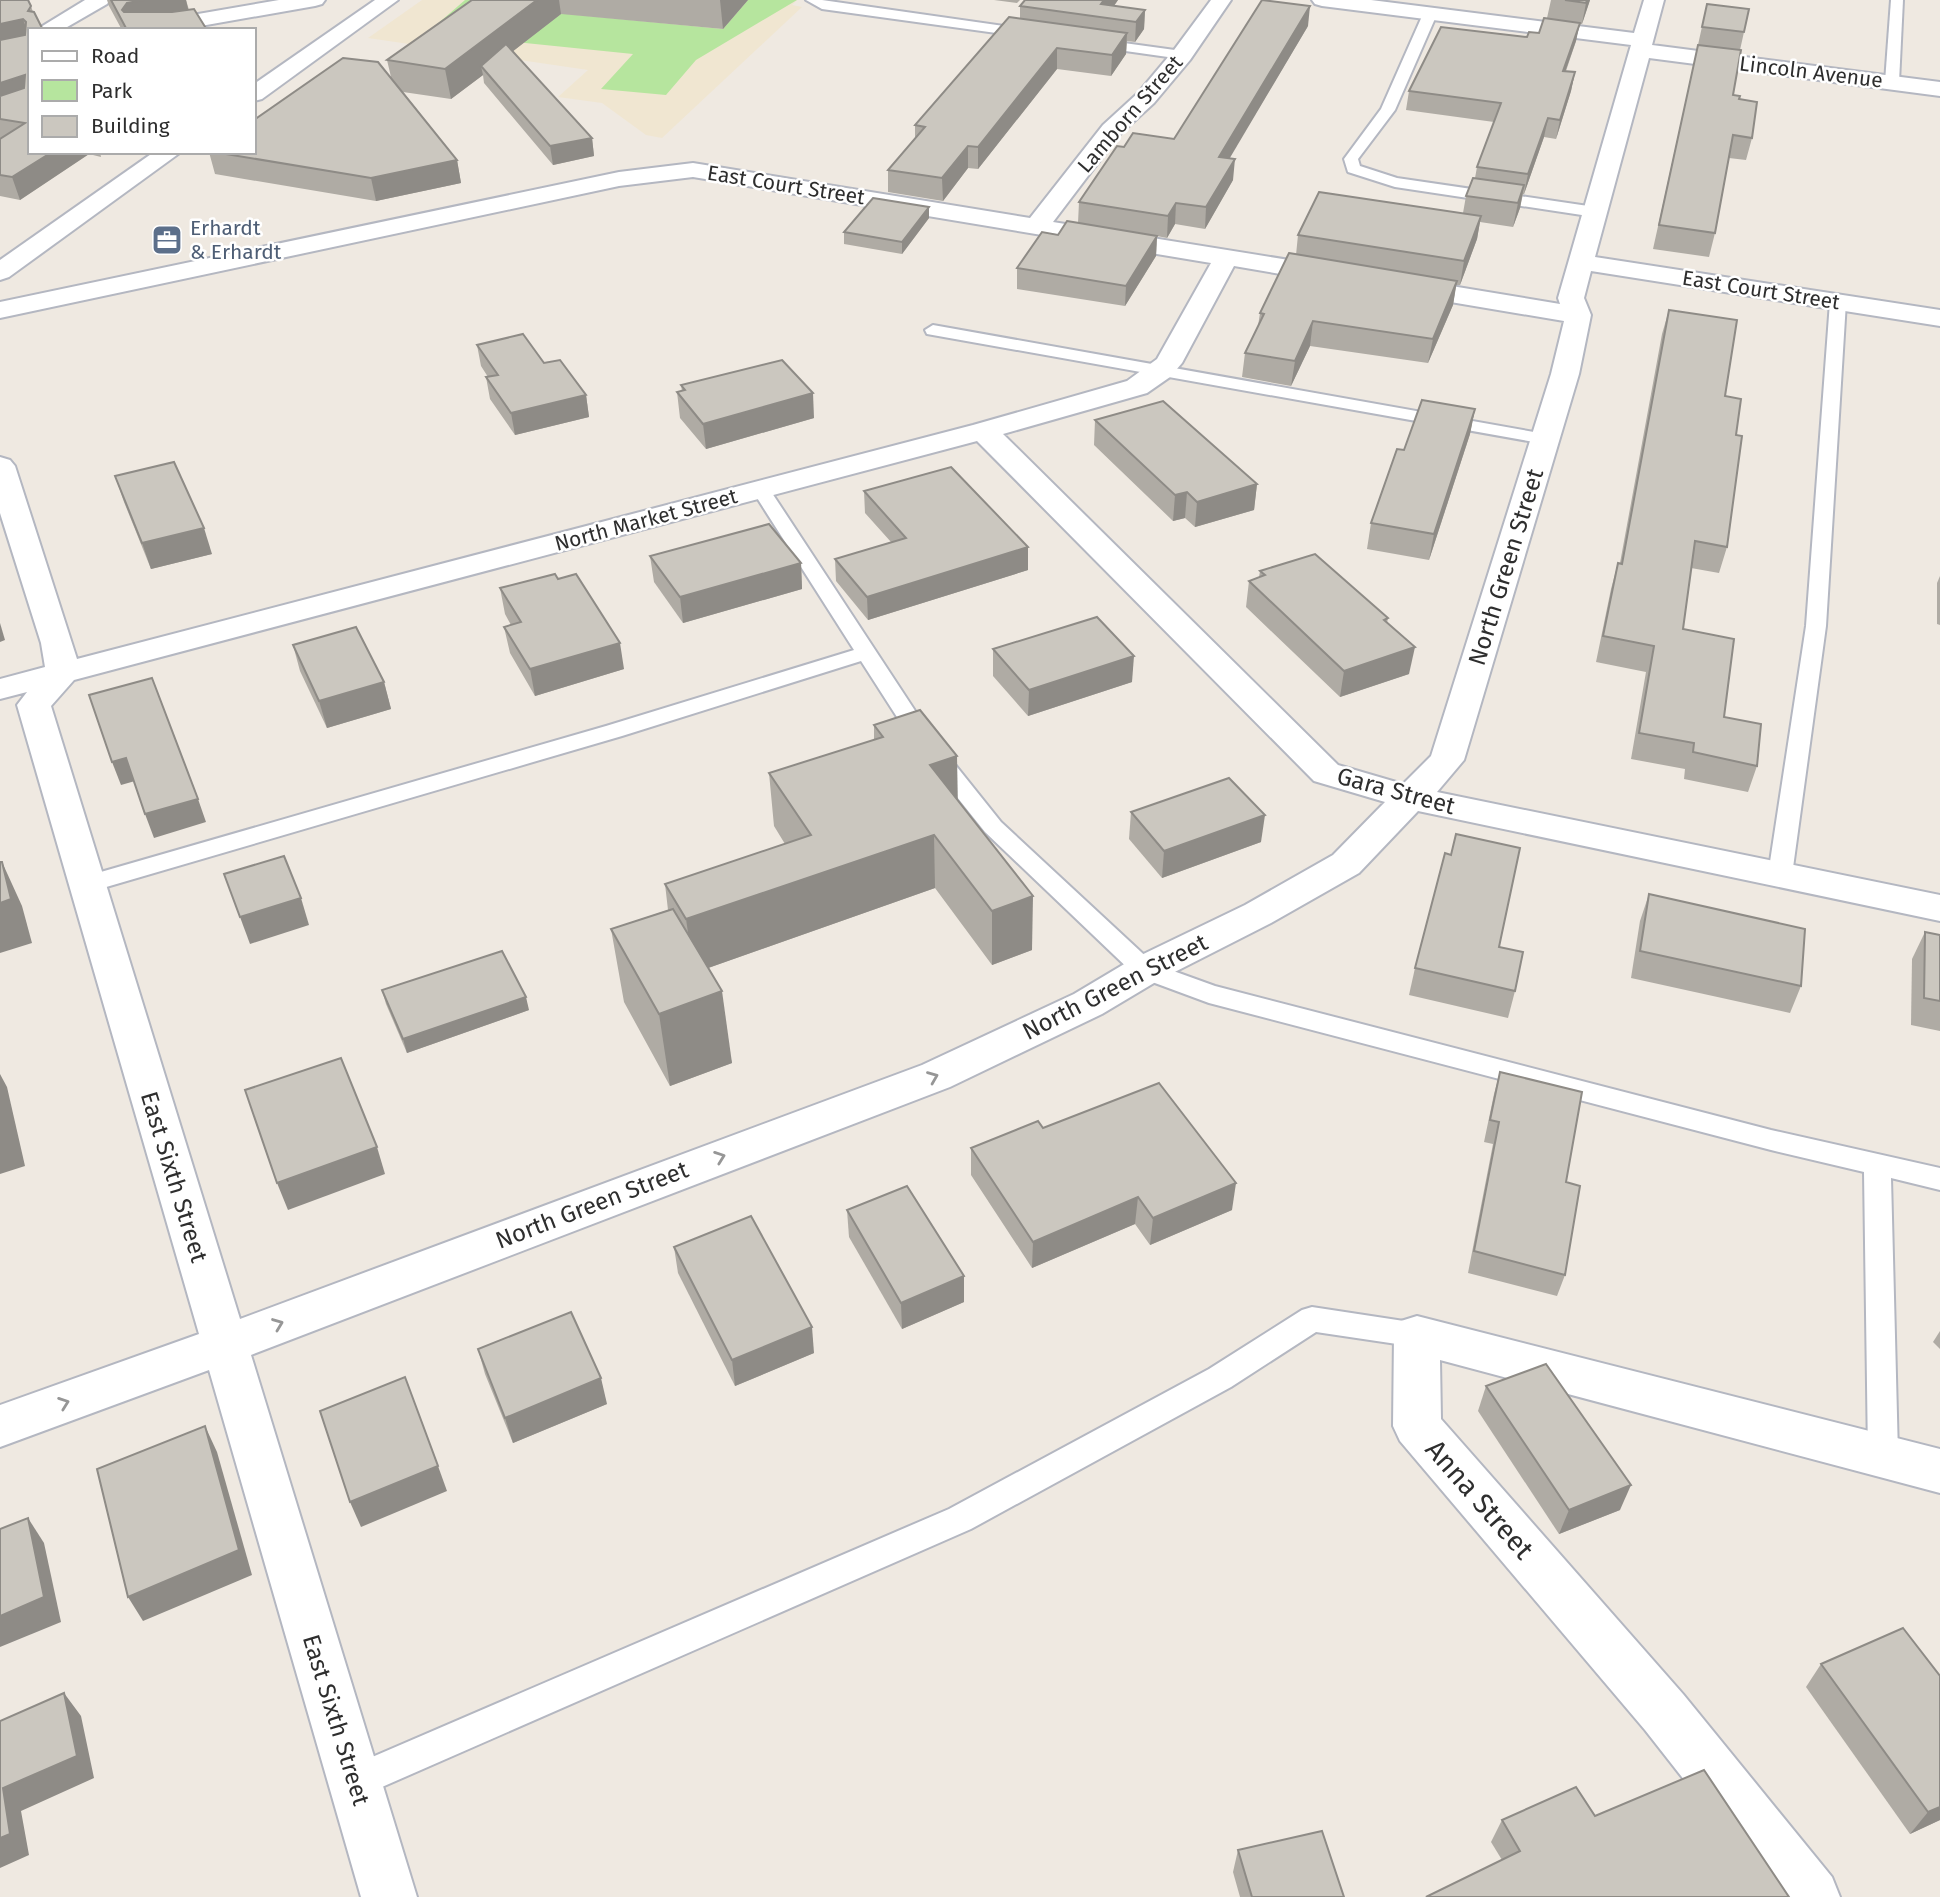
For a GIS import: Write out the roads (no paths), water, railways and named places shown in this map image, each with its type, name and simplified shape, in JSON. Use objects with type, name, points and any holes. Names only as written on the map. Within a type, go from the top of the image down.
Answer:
[{"type":"street","points":[[50,28],[100,0]]},
{"type":"street","points":[[152,28],[315,0]]},
{"type":"street","points":[[256,93],[388,0]]},
{"type":"street","name":"Lamborn Street","points":[[1037,226],[1111,130],[1146,98],[1182,55],[1221,0]]},
{"type":"street","name":"Lincoln Avenue","points":[[1322,0],[1430,13],[1940,89]]},
{"type":"street","name":"North Green Street","points":[[0,1426],[224,1345],[936,1076],[1088,1004],[1346,864],[1447,760],[1565,374],[1578,315],[1571,298],[1654,0]]},
{"type":"street","points":[[0,272],[167,154]]},
{"type":"street","name":"East Court Street","points":[[0,310],[619,178],[694,170],[1357,279]]},
{"type":"street","name":"North Market Street","points":[[0,689],[984,432],[1137,387],[1168,363],[1226,258]]},
{"type":"street","name":"East Court Street","points":[[1581,262],[1940,318]]},
{"type":"street","points":[[1383,283],[1578,315]]},
{"type":"street","name":"Gara Street","points":[[984,432],[1326,773],[1410,798],[1940,908]]},
{"type":"street","points":[[0,466],[57,643],[63,672]]},
{"type":"street","name":"East Sixth Street","points":[[63,672],[34,705],[389,1897]]},
{"type":"street","points":[[1417,1335],[1940,1471]]},
{"type":"street","name":"Anna Street","points":[[1417,1335],[1417,1426],[1664,1712],[1812,1897]]},
{"type":"lane","points":[[811,0],[822,5],[1045,36]]},
{"type":"lane","points":[[1892,82],[1897,0]]},
{"type":"lane","points":[[1430,13],[1388,110],[1351,159],[1353,169],[1395,182],[1595,212]]},
{"type":"lane","points":[[1086,42],[1182,55]]},
{"type":"lane","points":[[1780,874],[1816,626],[1835,391],[1838,302]]},
{"type":"lane","points":[[933,330],[1545,439]]},
{"type":"lane","points":[[761,490],[921,737],[993,827],[1145,971],[1209,994],[1758,1137],[1940,1179]]},
{"type":"lane","points":[[88,884],[602,734],[866,653]]},
{"type":"lane","points":[[1877,1164],[1883,1455]]},
{"type":"lane","points":[[354,1782],[960,1519],[1220,1378],[1312,1319],[1417,1335]]},
{"type":"place","name":"Erhardt & Erhardt","points":[[167,240]]}]
